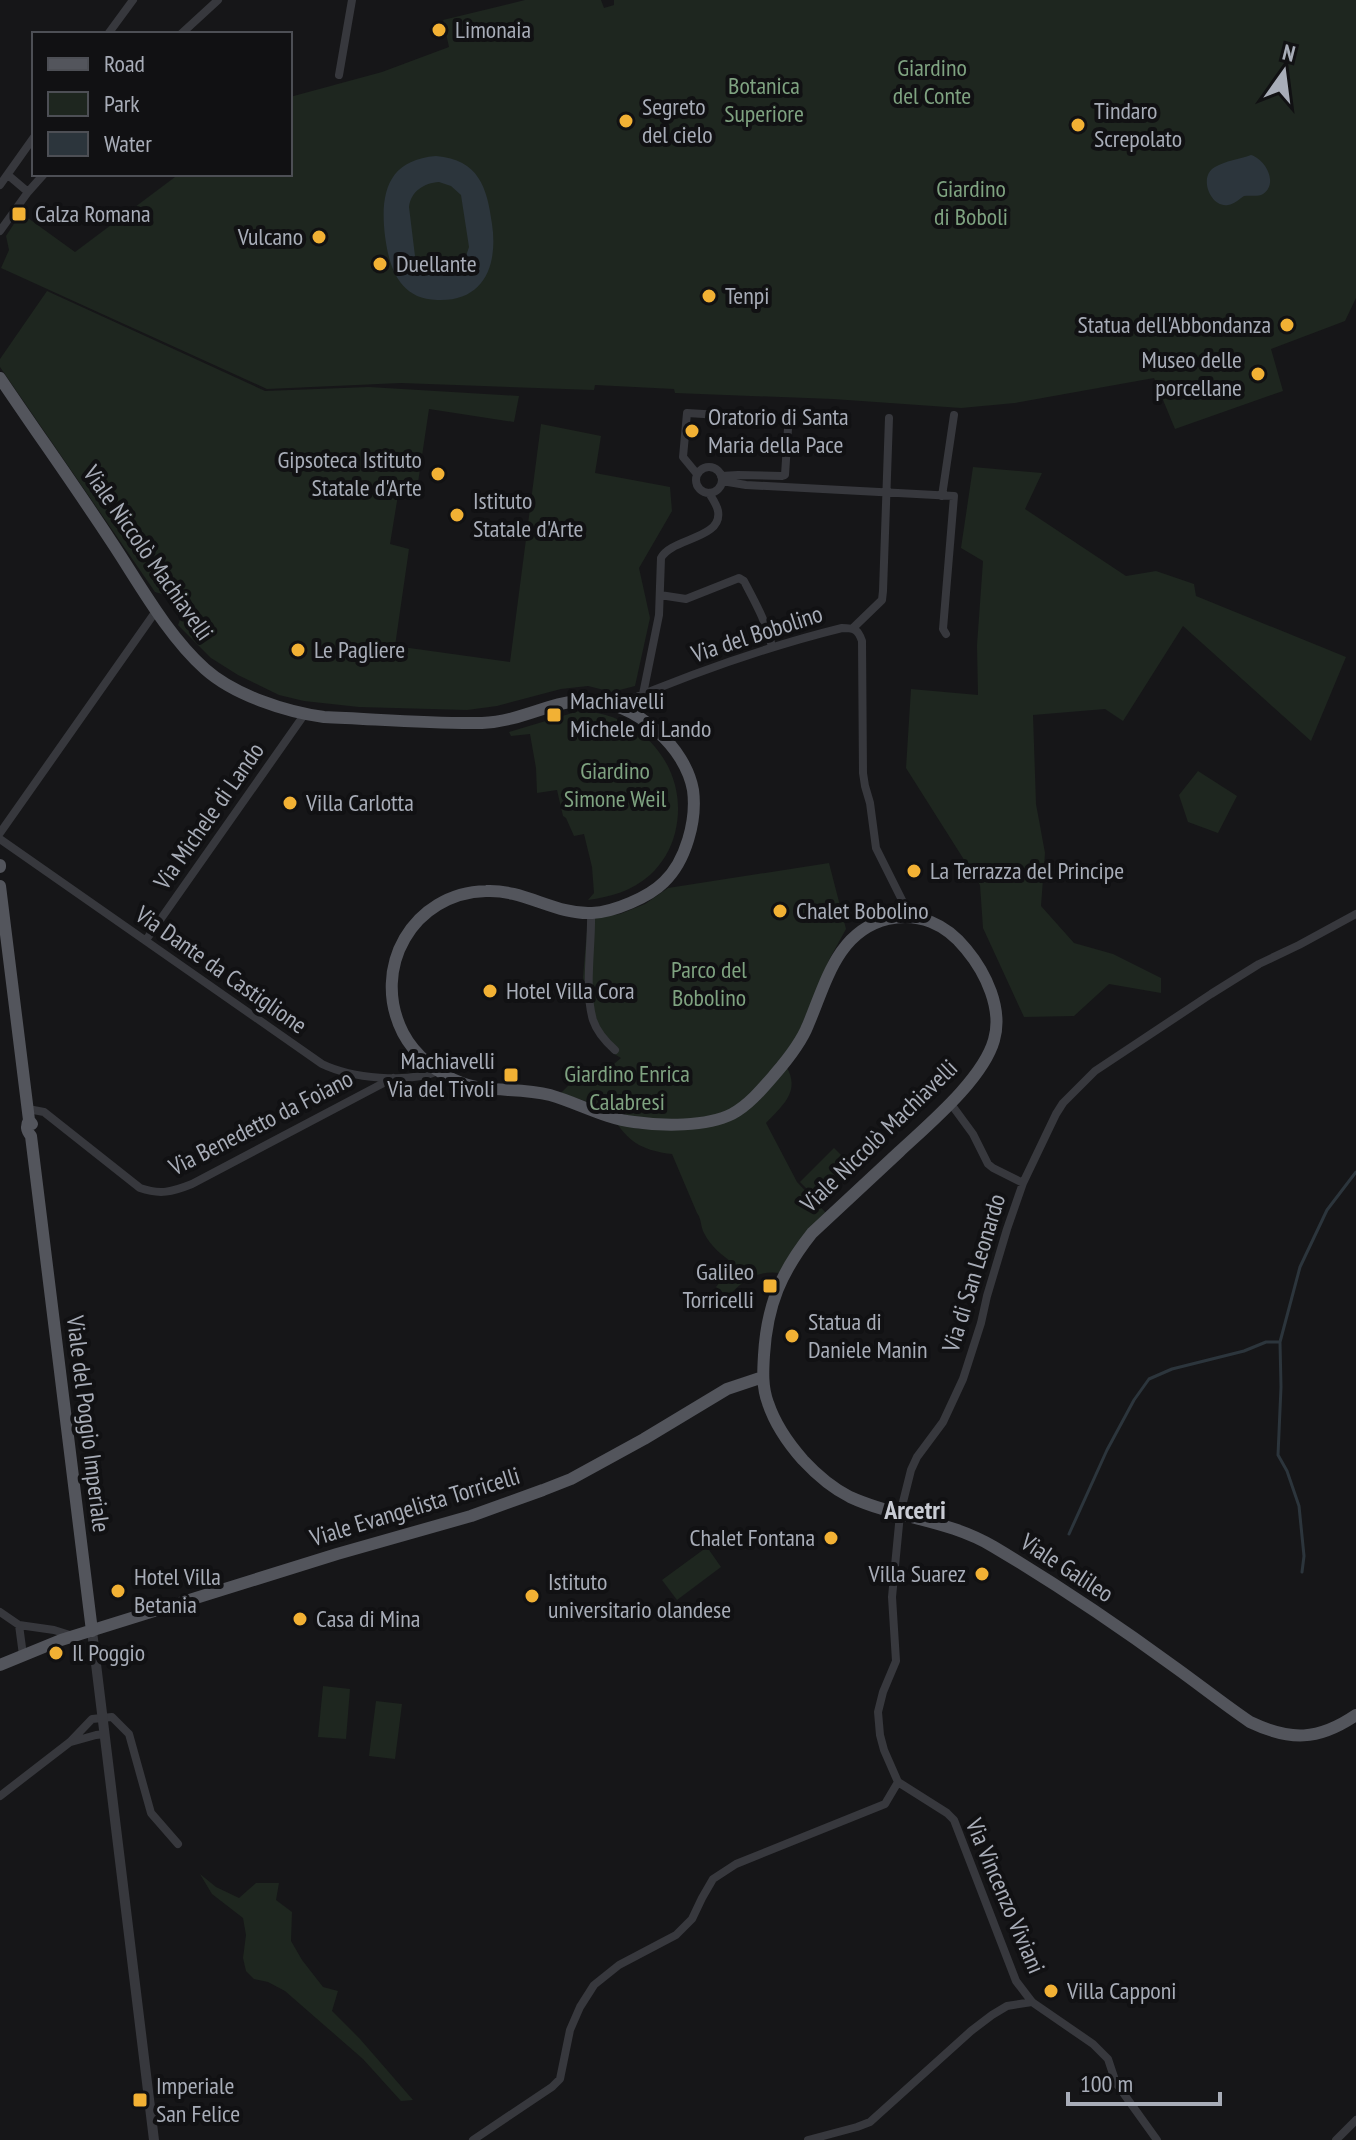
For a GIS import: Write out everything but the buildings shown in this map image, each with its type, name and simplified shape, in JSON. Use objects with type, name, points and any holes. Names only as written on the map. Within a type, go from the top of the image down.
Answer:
[{"type":"main road","name":"Viale Niccolò Machiavelli","points":[[0,378],[156,611],[207,670],[244,693],[304,715],[483,723],[514,719],[565,702],[580,700],[617,705],[660,734],[684,763],[692,783],[693,812],[688,839],[678,864],[664,883],[641,898],[591,914],[557,908],[517,894],[487,890],[458,896],[432,908],[411,927],[398,948],[392,974],[392,998],[396,1019],[408,1042],[438,1071],[468,1085],[547,1094],[627,1122],[679,1124],[710,1120],[730,1115],[751,1100],[791,1055],[807,1029],[826,978],[846,944],[870,924],[910,916],[947,930],[965,948],[980,969],[997,1016],[988,1058],[951,1104],[812,1233],[795,1255],[777,1287],[767,1325],[763,1377]]},
{"type":"main road","name":"Viale del Poggio Imperiale","points":[[0,886],[28,1114],[33,1132],[31,1136],[92,1631]]},
{"type":"main road","name":"Viale Evangelista Torricelli","points":[[0,1665],[92,1631],[337,1554],[471,1516],[557,1484],[644,1439],[733,1386],[763,1377]]},
{"type":"main road","name":"Viale Galileo","points":[[763,1377],[768,1405],[795,1451],[820,1477],[847,1495],[864,1503],[961,1530],[989,1544],[1125,1633],[1238,1714],[1270,1731],[1289,1736],[1323,1733],[1356,1715]]},
{"type":"street","points":[[109,32],[133,0]]},
{"type":"street","points":[[183,32],[218,0]]},
{"type":"street","points":[[339,75],[352,0]]},
{"type":"street","points":[[0,185],[32,140]]},
{"type":"street","points":[[8,175],[28,192]]},
{"type":"street","points":[[0,231],[42,176]]},
{"type":"street","points":[[697,474],[683,457],[687,413],[720,415]]},
{"type":"street","points":[[721,478],[785,475],[789,413]]},
{"type":"street","points":[[942,496],[954,415]]},
{"type":"street","points":[[853,628],[882,600],[889,418]]},
{"type":"street","points":[[710,467],[717,470],[721,478],[716,491],[709,493],[699,489],[696,478],[701,470],[710,467]]},
{"type":"street","points":[[721,478],[746,485],[954,496],[943,629],[946,634]]},
{"type":"street","points":[[643,694],[659,615],[661,558],[674,546],[709,531],[717,521],[718,511],[709,493]]},
{"type":"street","points":[[660,595],[686,599],[739,578],[744,581],[761,613],[772,647]]},
{"type":"street","points":[[0,833],[156,611]]},
{"type":"street","name":"Via del Bobolino","points":[[617,705],[772,647],[842,628],[853,628],[862,641],[863,773],[876,848],[910,916]]},
{"type":"street","name":"Via Michele di Lando","points":[[146,940],[304,715]]},
{"type":"street","name":"Via Dante da Castiglione","points":[[0,839],[322,1064],[347,1074],[394,1077],[423,1078],[438,1071]]},
{"type":"street","points":[[591,914],[591,1007],[600,1033],[615,1050]]},
{"type":"street","name":"Via di San Leonardo","points":[[898,1782],[884,1750],[878,1712],[896,1661],[892,1597],[900,1514],[917,1457],[943,1422],[963,1379],[1003,1240],[1023,1183],[1063,1103],[1095,1071],[1211,994],[1259,964],[1356,914]]},
{"type":"street","name":"Via Benedetto da Foiano","points":[[28,1114],[44,1112],[140,1188],[168,1193],[192,1184],[394,1077]]},
{"type":"street","points":[[951,1104],[973,1134],[988,1164],[1023,1183]]},
{"type":"street","points":[[0,1612],[19,1625],[54,1630],[74,1637]]},
{"type":"street","points":[[19,1625],[23,1655]]},
{"type":"street","name":"Viale del Poggio Imperiale","points":[[92,1631],[154,2140]]},
{"type":"street","points":[[0,1796],[70,1742],[92,1719],[112,1717],[129,1734],[151,1813],[178,1844]]},
{"type":"street","points":[[70,1742],[105,1734]]},
{"type":"street","points":[[473,2140],[560,2079],[570,2030],[594,1985],[619,1965],[676,1935],[692,1919],[713,1879],[736,1864],[885,1804],[898,1782]]},
{"type":"street","name":"Via Vincenzo Viviani","points":[[898,1782],[954,1820],[1016,1981],[1032,2002]]},
{"type":"street","points":[[808,2140],[870,2122],[981,2023],[1007,2006],[1032,2002],[1093,2044],[1108,2059],[1116,2083],[1157,2140]]},
{"type":"street","points":[[1336,2140],[1356,2120]]},
{"type":"green space","name":"Giardino di Boboli","points":[[525,0],[601,0],[604,8],[614,5],[614,0],[1356,0],[1356,298],[1345,321],[1271,349],[1283,391],[1175,429],[1154,378],[1015,403],[961,408],[675,393],[674,389],[595,385],[594,390],[401,383],[267,389],[1,268],[9,250],[6,236],[21,213],[75,252],[176,176],[292,176],[292,96],[382,72],[449,47],[443,20]]},
{"type":"green space","points":[[47,291],[265,391],[369,387],[519,396],[514,422],[429,409],[416,496],[398,495],[390,544],[409,549],[395,646],[510,662],[541,424],[601,436],[595,473],[670,487],[672,511],[639,568],[650,618],[635,686],[612,692],[588,686],[561,689],[497,706],[467,710],[359,707],[279,695],[211,658],[178,625],[181,612],[176,602],[155,592],[0,367],[0,359]]},
{"type":"green space","points":[[973,467],[1042,473],[1025,509],[1126,576],[1156,571],[1194,584],[1196,596],[1346,657],[1311,741],[1183,626],[1123,721],[1105,709],[1033,715],[1036,804],[1045,853],[1041,906],[1074,943],[1113,954],[1161,978],[1161,993],[1109,984],[1074,1016],[1024,1017],[983,928],[980,885],[906,768],[911,689],[978,695],[977,645],[983,561],[961,548]]},
{"type":"green space","name":"Giardino Simone Weil","points":[[579,711],[602,714],[623,722],[641,733],[657,749],[676,788],[678,810],[671,845],[654,871],[628,889],[588,900],[594,893],[584,834],[574,836],[563,816],[557,790],[537,793],[530,734],[511,736],[509,732]]},
{"type":"green space","points":[[1198,771],[1237,796],[1218,833],[1188,822],[1179,795]]},
{"type":"green space","name":"Parco del Bobolino","points":[[829,863],[846,929],[829,960],[796,1039],[747,1099],[732,1109],[711,1116],[683,1120],[633,1117],[561,1093],[569,1085],[589,1085],[621,1058],[611,1052],[586,1005],[583,977],[588,918],[620,914],[645,904],[668,888]]},
{"type":"green space","name":"Parco del Bobolino","points":[[786,1066],[792,1083],[791,1090],[784,1104],[766,1123],[797,1182],[827,1214],[780,1273],[765,1273],[751,1278],[728,1297],[716,1287],[734,1264],[707,1238],[672,1154],[640,1145],[627,1136],[616,1122],[639,1129],[680,1129],[740,1114],[759,1101]]},
{"type":"green space","points":[[834,1148],[853,1167],[819,1201],[800,1182]]},
{"type":"green space","points":[[707,1547],[721,1567],[677,1600],[662,1580]]},
{"type":"green space","points":[[323,1686],[350,1689],[346,1739],[318,1737]]},
{"type":"green space","points":[[376,1701],[402,1704],[395,1759],[369,1756]]},
{"type":"green space","points":[[200,1874],[216,1887],[239,1898],[256,1883],[279,1883],[276,1900],[292,1912],[291,1941],[323,1987],[338,1991],[332,2011],[413,2100],[401,2101],[363,2059],[285,1991],[254,1979],[246,1971],[243,1918],[212,1894]]},
{"type":"water","points":[[1251,155],[1261,161],[1268,172],[1268,189],[1261,195],[1244,196],[1235,203],[1222,205],[1216,202],[1208,190],[1210,171],[1223,163]]},
{"type":"water","points":[[436,156],[462,163],[478,178],[487,198],[493,253],[485,278],[467,295],[437,300],[413,294],[398,279],[389,259],[384,221],[386,193],[397,172],[420,159]],"holes":[[[439,182],[451,186],[461,195],[469,247],[463,265],[446,274],[436,273],[423,268],[417,261],[409,207],[412,196],[423,186]]]},
{"type":"waterway","points":[[1302,1572],[1304,1556],[1299,1506],[1278,1455],[1280,1342],[1300,1267],[1327,1210],[1356,1172]]},
{"type":"waterway","points":[[1069,1534],[1107,1450],[1149,1379],[1172,1369],[1244,1351],[1266,1342],[1280,1342]]},
{"type":"place","name":"Limonaia","points":[[439,30]]},
{"type":"place","name":"Segreto del cielo","points":[[626,121]]},
{"type":"place","name":"Tindaro Screpolato","points":[[1078,125]]},
{"type":"place","name":"Calza Romana","points":[[19,214]]},
{"type":"place","name":"Vulcano","points":[[319,237]]},
{"type":"place","name":"Duellante","points":[[380,264]]},
{"type":"place","name":"Tenpi","points":[[709,296]]},
{"type":"place","name":"Statua dell'Abbondanza","points":[[1287,325]]},
{"type":"place","name":"Museo delle porcellane","points":[[1258,374]]},
{"type":"place","name":"Oratorio di Santa Maria della Pace","points":[[692,431]]},
{"type":"place","name":"Gipsoteca Istituto Statale d'Arte","points":[[438,474]]},
{"type":"place","name":"Istituto Statale d'Arte","points":[[457,515]]},
{"type":"place","name":"Le Pagliere","points":[[298,650]]},
{"type":"place","name":"Machiavelli Michele di Lando","points":[[554,715]]},
{"type":"place","name":"Villa Carlotta","points":[[290,803]]},
{"type":"place","name":"La Terrazza del Principe","points":[[914,871]]},
{"type":"place","name":"Chalet Bobolino","points":[[780,911]]},
{"type":"place","name":"Hotel Villa Cora","points":[[490,991]]},
{"type":"place","name":"Machiavelli Via del Tivoli","points":[[511,1075]]},
{"type":"place","name":"Galileo Torricelli","points":[[770,1286]]},
{"type":"place","name":"Statua di Daniele Manin","points":[[792,1336]]},
{"type":"place","name":"Chalet Fontana","points":[[831,1538]]},
{"type":"place","name":"Villa Suarez","points":[[982,1574]]},
{"type":"place","name":"Hotel Villa Betania","points":[[118,1591]]},
{"type":"place","name":"Istituto universitario olandese","points":[[532,1596]]},
{"type":"place","name":"Casa di Mina","points":[[300,1619]]},
{"type":"place","name":"Il Poggio","points":[[56,1653]]},
{"type":"place","name":"Villa Capponi","points":[[1051,1991]]},
{"type":"place","name":"Imperiale San Felice","points":[[140,2100]]},
{"type":"district","name":"Arcetri","points":[[915,1510]]},
{"type":"park label","name":"Giardino del Conte","points":[[932,82]]},
{"type":"park label","name":"Botanica Superiore","points":[[764,100]]},
{"type":"park label","name":"Giardino Enrica Calabresi","points":[[627,1088]]}]
